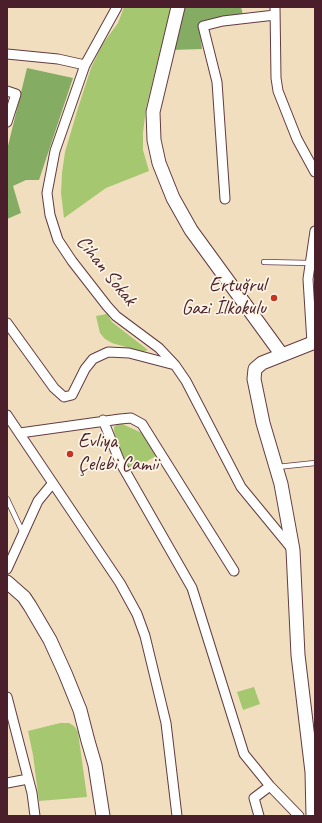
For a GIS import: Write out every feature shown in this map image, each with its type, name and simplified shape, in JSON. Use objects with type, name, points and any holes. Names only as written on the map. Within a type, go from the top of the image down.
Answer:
[{"type":"main road","points":[[178,7],[153,112],[154,140],[159,163],[173,198],[191,230],[282,355]]},
{"type":"main road","points":[[313,816],[312,772],[298,655],[293,550],[281,484],[263,423],[254,379],[255,369],[262,363],[314,342]]},
{"type":"main road","points":[[7,582],[24,597],[41,624],[71,688],[80,710],[95,765],[103,816]]},
{"type":"street","name":"Cihan Sokak","points":[[117,7],[85,65],[54,151],[47,193],[50,215],[58,240],[106,306],[116,316],[159,348],[175,365],[186,381],[241,487],[293,550]]},
{"type":"street","points":[[225,199],[217,82],[203,26],[275,11],[276,78],[278,91],[288,120],[315,172]]},
{"type":"street","points":[[7,54],[58,59],[85,65]]},
{"type":"street","points":[[7,91],[16,94],[7,122]]},
{"type":"street","points":[[314,342],[308,279],[315,231]]},
{"type":"street","points":[[7,323],[54,388],[64,397],[72,395],[85,369],[93,359],[108,352],[129,353],[175,365]]},
{"type":"street","points":[[7,415],[52,484],[123,587],[137,614],[145,636],[166,723],[176,816]]},
{"type":"street","points":[[20,433],[103,420],[131,418],[142,424],[234,571]]},
{"type":"street","points":[[103,420],[120,462],[192,588],[244,754],[270,786],[299,816]]},
{"type":"street","points":[[7,569],[38,501],[52,484]]},
{"type":"street","points":[[7,697],[28,779],[35,816]]},
{"type":"street","points":[[7,783],[28,779]]},
{"type":"street","points":[[259,816],[254,798],[270,786]]},
{"type":"lane","points":[[264,262],[310,263]]},
{"type":"lane","points":[[276,467],[315,463]]},
{"type":"lane","points":[[7,499],[23,533]]},
{"type":"green space","points":[[124,7],[171,7],[146,108],[143,133],[143,150],[149,171],[106,188],[64,218],[61,193],[65,152],[91,68],[102,45],[118,23]]},
{"type":"green space","points":[[181,7],[241,7],[243,15],[199,23],[202,49],[171,50]]},
{"type":"green space","points":[[27,68],[73,78],[39,180],[26,180],[13,186],[21,213],[7,219],[7,150]]},
{"type":"green space","points":[[107,314],[112,322],[148,350],[143,352],[112,343],[105,339],[100,333],[96,316]]},
{"type":"green space","points":[[120,423],[142,433],[156,456],[130,471],[118,445],[114,431],[114,427]]},
{"type":"green space","points":[[254,687],[260,704],[243,710],[237,692]]},
{"type":"green space","points":[[60,723],[69,723],[74,726],[78,732],[87,797],[39,801],[33,755],[28,731]]},
{"type":"place","name":"Ertuğrul Gazi İlkokulu","points":[[274,298]]},
{"type":"place","name":"Evliya Çelebi Camii","points":[[70,454]]}]
